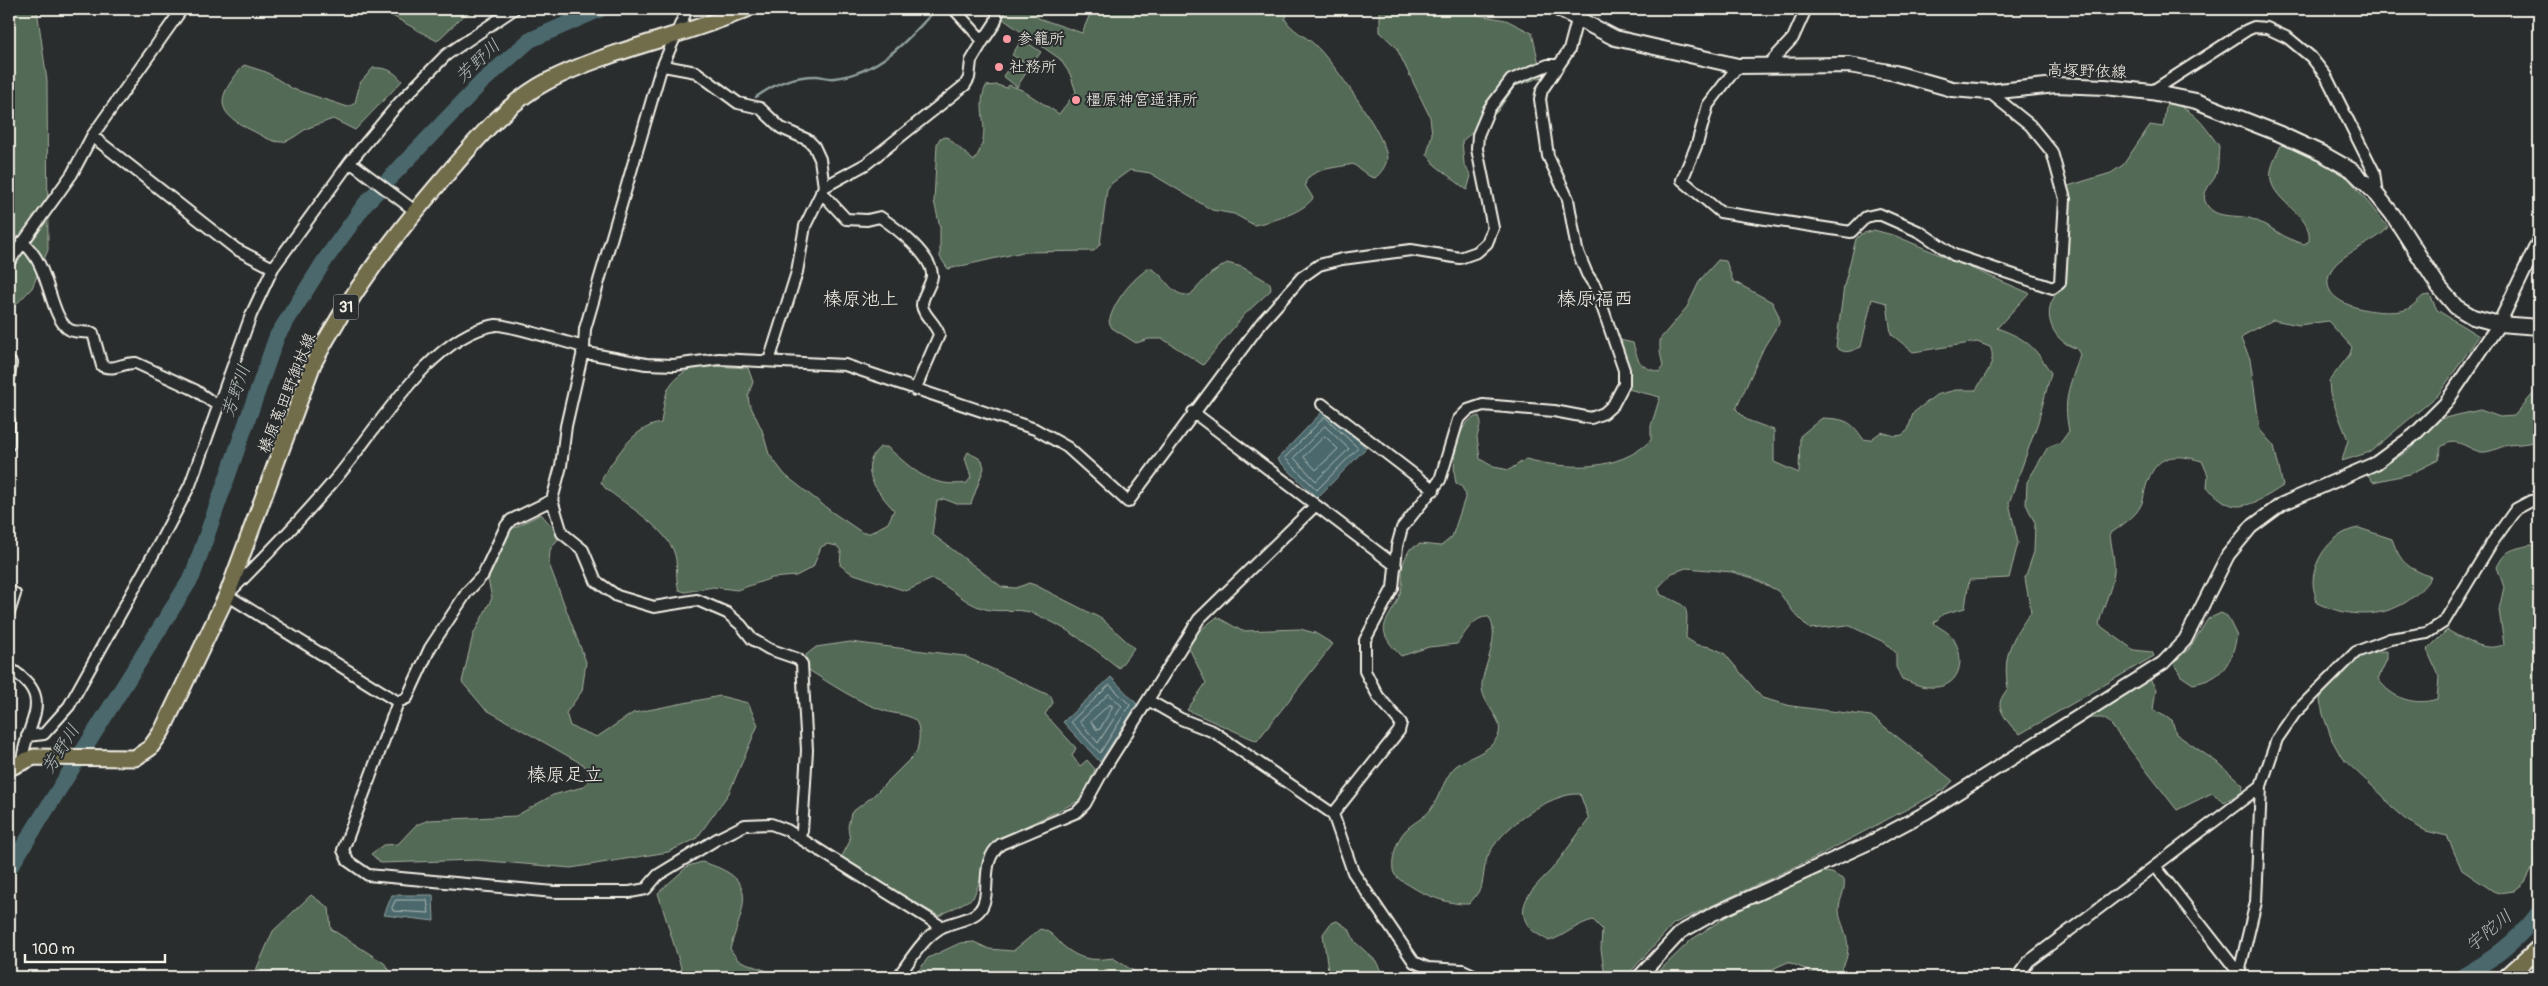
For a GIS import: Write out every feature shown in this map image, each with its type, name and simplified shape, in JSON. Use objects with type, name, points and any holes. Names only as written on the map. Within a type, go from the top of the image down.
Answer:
[{"type":"highway","points":[[2509,977],[2539,948]]},
{"type":"main road","name":"榛原菟田野御杖線","points":[[21,762],[135,758],[150,748],[162,731],[227,595],[313,364],[331,330],[358,287],[411,209],[490,128],[546,82],[576,69],[746,9]]},
{"type":"main road","name":"高塚野依線","points":[[1559,9],[1615,38],[1738,66],[1766,68],[1848,65],[1895,73],[1952,89],[1989,92],[2056,86],[2105,87],[2151,92],[2196,101],[2323,154],[2353,171],[2377,195],[2393,215],[2439,287],[2456,307],[2473,317],[2499,324],[2539,328]]},
{"type":"street","points":[[9,262],[72,174],[92,136],[182,9]]},
{"type":"street","points":[[27,736],[44,734],[69,706],[159,544],[190,485],[251,315],[273,268],[399,103],[446,55],[514,9]]},
{"type":"street","points":[[687,9],[660,72],[585,329],[583,350],[566,426],[562,466],[552,500],[562,533],[582,550],[596,581],[617,596],[654,607],[697,600],[727,613],[752,639],[768,650],[798,659],[802,664],[807,750],[802,831],[798,837]]},
{"type":"street","points":[[954,9],[983,41]]},
{"type":"street","points":[[822,189],[866,164],[965,85],[969,78],[971,61],[996,24],[999,9]]},
{"type":"street","points":[[1766,68],[1793,38],[1806,9]]},
{"type":"street","points":[[1333,814],[1399,731],[1401,723],[1378,696],[1365,671],[1365,640],[1393,588],[1397,546],[1402,528],[1409,516],[1434,490],[1440,480],[1458,420],[1468,410],[1483,405],[1554,411],[1591,418],[1604,413],[1613,405],[1624,384],[1624,370],[1595,286],[1587,274],[1578,250],[1568,199],[1548,156],[1543,134],[1540,99],[1542,90],[1569,50],[1578,20]]},
{"type":"street","points":[[2151,92],[2247,30],[2254,27],[2275,30],[2311,57],[2326,76],[2374,172],[2377,195]]},
{"type":"street","points":[[398,702],[227,595],[274,548],[338,476],[422,370],[451,345],[472,332],[497,325],[583,350],[646,364],[674,365],[720,359],[845,365],[1035,429],[1067,447],[1128,502],[1193,412],[1262,322],[1302,277],[1319,266],[1342,259],[1411,250],[1460,258],[1477,252],[1487,243],[1493,228],[1477,149],[1478,135],[1489,109],[1512,80],[1548,65],[1559,65]]},
{"type":"street","points":[[664,66],[696,72],[738,104],[760,108],[781,128],[808,140],[814,146],[820,159],[822,189],[805,226],[797,272],[769,361]]},
{"type":"street","points":[[1738,66],[1708,105],[1697,144],[1682,180],[1720,212],[1851,232],[1866,217],[1879,214],[1901,222],[1920,232],[1954,255],[2053,288],[2060,283],[2062,270],[2065,199],[2052,152],[2030,125],[1989,92]]},
{"type":"street","points":[[92,136],[236,250],[273,268]]},
{"type":"street","points":[[352,163],[411,209]]},
{"type":"street","points":[[822,189],[846,218],[867,220],[880,217],[894,226],[918,250],[929,265],[932,276],[922,305],[924,311],[937,327],[939,335],[915,390]]},
{"type":"street","points":[[1640,977],[1681,932],[1713,914],[1869,843],[1927,812],[2163,663],[2185,640],[2228,555],[2252,527],[2282,504],[2376,463],[2414,435],[2445,404],[2499,324],[2539,240]]},
{"type":"street","points":[[22,242],[28,246],[46,275],[56,308],[66,327],[75,331],[93,333],[96,338],[102,366],[113,370],[129,363],[136,364],[195,390],[218,406]]},
{"type":"street","points":[[9,378],[11,363]]},
{"type":"street","points":[[1322,404],[1434,490]]},
{"type":"street","points":[[1193,412],[1396,566]]},
{"type":"street","points":[[9,420],[9,445]]},
{"type":"street","points":[[552,500],[511,520],[506,526],[483,575],[468,592],[430,648],[407,698],[398,702],[343,850],[348,861],[368,875],[554,892],[630,892],[646,889],[658,875],[717,838],[745,825],[771,824],[798,837],[942,927]]},
{"type":"street","points":[[2240,975],[2256,902],[2260,786],[2277,739],[2295,712],[2356,652],[2390,640],[2427,633],[2444,622],[2491,544],[2516,509],[2531,501],[2539,500]]},
{"type":"street","points":[[898,977],[921,945],[942,927],[979,912],[983,904],[989,859],[992,851],[1001,844],[1077,812],[1085,804],[1199,619],[1315,506]]},
{"type":"street","points":[[9,590],[16,594],[9,613]]},
{"type":"street","points":[[9,668],[21,675],[31,686],[36,702],[35,720],[24,744],[21,762]]},
{"type":"street","points":[[1148,700],[1180,719],[1214,732],[1333,814],[1353,872],[1414,962],[1428,968],[1463,970],[1478,977]]},
{"type":"street","points":[[2017,977],[2028,961],[2260,786]]},
{"type":"street","points":[[2155,866],[2240,975]]},
{"type":"green space","points":[[9,9],[37,9],[47,81],[48,250],[32,288],[9,312]]},
{"type":"green space","points":[[380,9],[476,9],[462,17],[437,41]]},
{"type":"green space","points":[[1001,9],[1036,9],[1038,18],[1082,33],[1092,9],[1290,9],[1285,19],[1295,30],[1322,52],[1345,81],[1369,117],[1385,149],[1386,164],[1375,178],[1369,176],[1353,164],[1317,172],[1307,179],[1305,185],[1313,198],[1308,203],[1286,216],[1254,225],[1234,214],[1212,210],[1150,173],[1130,170],[1107,189],[1100,244],[1094,251],[1023,252],[948,269],[940,257],[940,227],[934,201],[937,144],[940,138],[947,137],[974,161],[983,139],[982,104],[986,86],[997,85],[1007,88],[1009,85],[1022,90],[1059,114],[1076,92],[1070,74],[1060,59],[1000,17]]},
{"type":"green space","points":[[1380,9],[1473,9],[1478,15],[1506,20],[1532,33],[1542,77],[1515,86],[1497,112],[1462,141],[1464,164],[1471,176],[1467,190],[1435,165],[1427,154],[1432,134],[1430,117],[1396,47],[1380,32]]},
{"type":"green space","points":[[1022,39],[1041,52],[1031,66],[1012,55]]},
{"type":"green space","points":[[244,65],[266,72],[293,89],[348,107],[355,103],[360,83],[373,68],[389,70],[402,81],[355,130],[333,119],[308,128],[288,140],[277,142],[239,124],[225,110],[224,94]]},
{"type":"green space","points":[[1011,65],[1026,73],[1017,87],[1003,76]]},
{"type":"green space","points":[[2167,101],[2185,109],[2198,119],[2219,146],[2218,166],[2215,177],[2204,198],[2213,211],[2218,214],[2249,218],[2297,242],[2304,244],[2309,241],[2309,231],[2304,222],[2282,199],[2271,181],[2271,171],[2281,145],[2288,145],[2344,173],[2388,227],[2383,233],[2348,254],[2333,267],[2329,275],[2328,286],[2333,295],[2355,307],[2383,312],[2396,312],[2408,309],[2423,296],[2430,295],[2437,310],[2479,336],[2438,395],[2370,452],[2342,461],[2348,440],[2330,394],[2329,381],[2350,354],[2352,347],[2328,321],[2299,325],[2273,320],[2246,334],[2241,339],[2250,359],[2260,430],[2274,446],[2283,486],[2250,504],[2235,506],[2223,501],[2207,488],[2208,475],[2202,461],[2192,458],[2174,457],[2160,462],[2150,475],[2139,509],[2110,534],[2114,571],[2099,625],[2134,650],[2152,652],[2154,656],[2020,734],[2007,720],[2000,707],[2000,703],[2008,688],[2006,666],[2010,647],[2031,612],[2025,578],[2034,552],[2035,523],[2026,504],[2027,482],[2048,447],[2061,442],[2069,431],[2066,409],[2068,391],[2080,354],[2076,348],[2064,342],[2055,333],[2049,314],[2061,281],[2064,266],[2068,186],[2111,173],[2123,165],[2150,125],[2163,127]]},
{"type":"green space","points":[[1874,230],[1896,236],[2029,293],[1997,328],[2029,344],[2040,356],[2051,373],[2038,422],[2009,503],[2018,543],[2009,578],[1969,580],[1965,608],[1943,614],[1934,623],[1953,638],[1960,655],[1958,672],[1954,679],[1940,687],[1929,687],[1902,679],[1896,667],[1896,653],[1886,643],[1848,625],[1810,629],[1795,614],[1778,591],[1753,578],[1732,572],[1686,568],[1672,573],[1658,588],[1661,595],[1678,602],[1685,609],[1687,614],[1686,638],[1697,645],[1711,647],[1724,653],[1762,698],[1791,706],[1871,716],[1953,781],[1943,790],[1816,857],[1673,924],[1626,977],[1615,977],[1604,970],[1601,949],[1602,929],[1593,920],[1581,924],[1549,941],[1532,930],[1525,919],[1523,911],[1525,903],[1534,888],[1557,863],[1589,819],[1580,794],[1554,799],[1540,806],[1513,825],[1493,847],[1485,864],[1481,887],[1469,904],[1438,899],[1423,893],[1400,879],[1395,875],[1393,866],[1395,850],[1399,839],[1408,828],[1431,809],[1452,770],[1490,746],[1500,730],[1496,717],[1482,691],[1483,676],[1493,642],[1492,625],[1489,617],[1484,617],[1475,622],[1457,644],[1429,647],[1401,656],[1391,645],[1384,630],[1401,591],[1403,566],[1410,549],[1420,544],[1441,546],[1452,537],[1466,495],[1462,487],[1456,483],[1454,465],[1457,444],[1465,425],[1471,419],[1479,416],[1481,422],[1477,437],[1480,459],[1494,467],[1509,470],[1526,459],[1558,465],[1592,466],[1624,458],[1638,450],[1651,440],[1651,426],[1660,397],[1628,389],[1620,340],[1633,343],[1640,363],[1647,368],[1659,372],[1663,366],[1660,339],[1687,307],[1700,280],[1718,260],[1726,261],[1733,281],[1772,302],[1779,316],[1779,323],[1764,347],[1736,409],[1747,420],[1774,430],[1774,462],[1799,473],[1800,436],[1822,418],[1841,420],[1851,424],[1863,439],[1870,440],[1881,432],[1895,436],[1902,435],[1908,430],[1913,413],[1936,395],[1956,390],[1976,390],[1989,369],[1992,353],[1990,347],[1977,342],[1913,352],[1891,334],[1887,303],[1872,299],[1861,347],[1845,352],[1836,347],[1844,286],[1856,239],[1861,234]]},
{"type":"green space","points":[[1227,263],[1242,267],[1270,283],[1271,290],[1245,314],[1203,365],[1163,339],[1149,339],[1136,343],[1112,328],[1109,322],[1119,299],[1130,285],[1149,268],[1160,275],[1172,289],[1183,295],[1190,295],[1210,274]]},
{"type":"green space","points":[[696,365],[748,368],[753,382],[748,396],[749,403],[762,430],[769,454],[785,475],[832,512],[863,533],[870,533],[888,523],[894,510],[876,487],[870,471],[873,455],[880,447],[887,447],[923,476],[942,483],[967,483],[971,477],[965,458],[968,452],[982,460],[984,468],[971,504],[957,504],[944,499],[937,501],[932,534],[1002,587],[1016,588],[1029,583],[1035,585],[1102,619],[1134,648],[1119,668],[1066,630],[1032,613],[1026,611],[988,610],[975,606],[932,579],[906,591],[851,573],[840,565],[841,551],[837,546],[827,544],[821,547],[813,567],[796,576],[772,578],[737,590],[713,587],[685,592],[679,590],[676,559],[671,545],[655,527],[605,488],[601,482],[614,459],[634,436],[642,430],[661,423],[664,402],[669,388],[678,377]]},
{"type":"green space","points":[[2539,387],[2539,440],[2508,445],[2484,452],[2452,442],[2441,447],[2438,460],[2410,474],[2373,482],[2368,475],[2408,451],[2440,419],[2480,410],[2500,417],[2514,416]]},
{"type":"green space","points":[[541,514],[560,536],[550,550],[549,564],[586,662],[582,691],[566,713],[570,726],[597,737],[633,713],[720,696],[748,703],[758,725],[729,793],[696,839],[668,852],[571,868],[477,860],[381,863],[371,854],[383,845],[398,844],[416,825],[429,820],[516,816],[553,795],[583,787],[591,777],[584,765],[485,709],[462,682],[473,635],[492,598],[487,575],[510,530]]},
{"type":"green space","points":[[2359,528],[2392,539],[2406,564],[2431,577],[2420,591],[2408,601],[2394,608],[2364,614],[2348,613],[2317,603],[2313,583],[2314,574],[2321,555],[2333,540],[2341,534]]},
{"type":"green space","points":[[2530,545],[2539,546],[2539,781],[2532,796],[2539,825],[2539,855],[2525,882],[2514,891],[2499,893],[2462,870],[2447,836],[2426,831],[2406,820],[2342,758],[2332,740],[2320,701],[2324,681],[2344,662],[2372,652],[2387,651],[2387,659],[2378,679],[2390,692],[2412,701],[2420,702],[2437,699],[2439,677],[2427,650],[2447,630],[2467,641],[2482,646],[2497,647],[2504,644],[2499,610],[2504,587],[2497,567],[2506,553]]},
{"type":"green space","points":[[2221,613],[2227,616],[2237,636],[2232,654],[2219,674],[2203,682],[2193,684],[2181,676],[2173,662],[2189,649],[2208,619]]},
{"type":"green space","points":[[1217,617],[1242,631],[1300,629],[1315,633],[1333,644],[1257,741],[1187,710],[1206,683],[1188,646],[1195,634]]},
{"type":"green space","points":[[850,642],[964,656],[1051,696],[1053,703],[1045,714],[1076,748],[1072,756],[1080,766],[1087,760],[1095,769],[1083,799],[1001,838],[995,844],[973,898],[939,916],[840,860],[850,841],[848,827],[851,813],[873,796],[916,753],[919,738],[919,730],[915,720],[864,703],[807,669],[806,655],[816,647]]},
{"type":"green space","points":[[2148,676],[2156,689],[2153,710],[2172,720],[2176,734],[2221,765],[2243,785],[2242,792],[2224,802],[2212,793],[2177,810],[2108,721],[2102,718],[2090,718]]},
{"type":"green space","points":[[702,862],[721,869],[734,877],[741,885],[743,907],[730,949],[738,960],[783,977],[684,977],[658,893],[688,866]]},
{"type":"green space","points":[[1824,872],[1832,873],[1844,880],[1839,913],[1848,948],[1846,960],[1837,977],[1814,977],[1807,970],[1788,962],[1766,972],[1762,977],[1653,977],[1691,940],[1747,903]]},
{"type":"green space","points":[[311,895],[329,908],[331,929],[384,963],[395,977],[253,977],[273,931]]},
{"type":"green space","points":[[1337,921],[1349,929],[1355,942],[1376,961],[1384,977],[1329,977],[1323,934],[1331,923]]},
{"type":"green space","points":[[1040,929],[1050,933],[1074,954],[1092,959],[1113,958],[1143,977],[914,977],[928,958],[960,943],[974,942],[989,949],[1013,951]]},
{"type":"water","points":[[1325,409],[1366,448],[1317,498],[1277,459]]},
{"type":"water","points":[[1111,677],[1137,704],[1100,762],[1063,722]]},
{"type":"water","points":[[392,895],[433,895],[434,921],[384,915]]},
{"type":"waterway","name":"芳野川","points":[[9,869],[192,577],[277,336],[325,260],[366,203],[482,82],[530,40],[601,9]]},
{"type":"waterway","points":[[756,97],[770,88],[799,77],[834,78],[865,70],[903,43],[936,9]]},
{"type":"waterway","name":"宇陀川","points":[[2461,977],[2504,949],[2539,912]]},
{"type":"place","name":"参籠所","points":[[1007,39]]},
{"type":"place","name":"社務所","points":[[999,67]]},
{"type":"place","name":"橿原神宮遥拝所","points":[[1076,100]]},
{"type":"district","name":"榛原池上","points":[[861,299]]},
{"type":"district","name":"榛原福西","points":[[1595,299]]},
{"type":"district","name":"榛原足立","points":[[565,775]]}]
